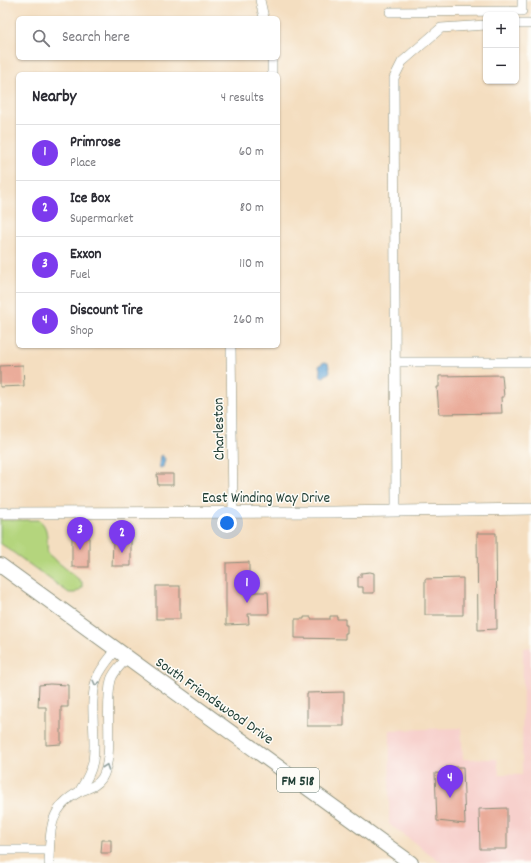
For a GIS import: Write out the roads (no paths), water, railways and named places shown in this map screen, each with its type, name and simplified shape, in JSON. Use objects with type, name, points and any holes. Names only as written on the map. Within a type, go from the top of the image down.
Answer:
[{"type":"main road","name":"South Friendswood Drive","points":[[0,565],[121,654],[358,823],[411,863]]},
{"type":"street","points":[[260,0],[264,16]]},
{"type":"street","points":[[390,12],[522,12],[522,0]]},
{"type":"street","points":[[519,24],[531,24]]},
{"type":"street","points":[[396,511],[394,78],[402,62],[441,28],[483,25]]},
{"type":"street","points":[[272,60],[272,72]]},
{"type":"street","name":"Charleston","points":[[231,348],[233,512]]},
{"type":"street","points":[[395,362],[531,362]]},
{"type":"street","name":"East Winding Way Drive","points":[[0,513],[531,509]]},
{"type":"street","points":[[79,792],[89,775],[93,762],[97,680],[101,670],[121,654]]},
{"type":"street","points":[[49,863],[50,830],[53,817],[61,805],[79,792],[92,788],[102,778],[108,761],[108,717],[111,680],[121,654]]},
{"type":"street","points":[[94,717],[108,717]]},
{"type":"street","points":[[0,850],[49,850]]},
{"type":"water","points":[[324,362],[328,363],[330,372],[322,378],[320,376],[321,372],[319,366]]},
{"type":"water","points":[[162,455],[165,459],[163,467],[160,468],[160,456]]},
{"type":"place","name":"Exxon","points":[[80,550]]},
{"type":"place","name":"Ice Box","points":[[122,553]]},
{"type":"place","name":"Primrose","points":[[247,603]]},
{"type":"place","name":"Discount Tire","points":[[450,798]]}]
